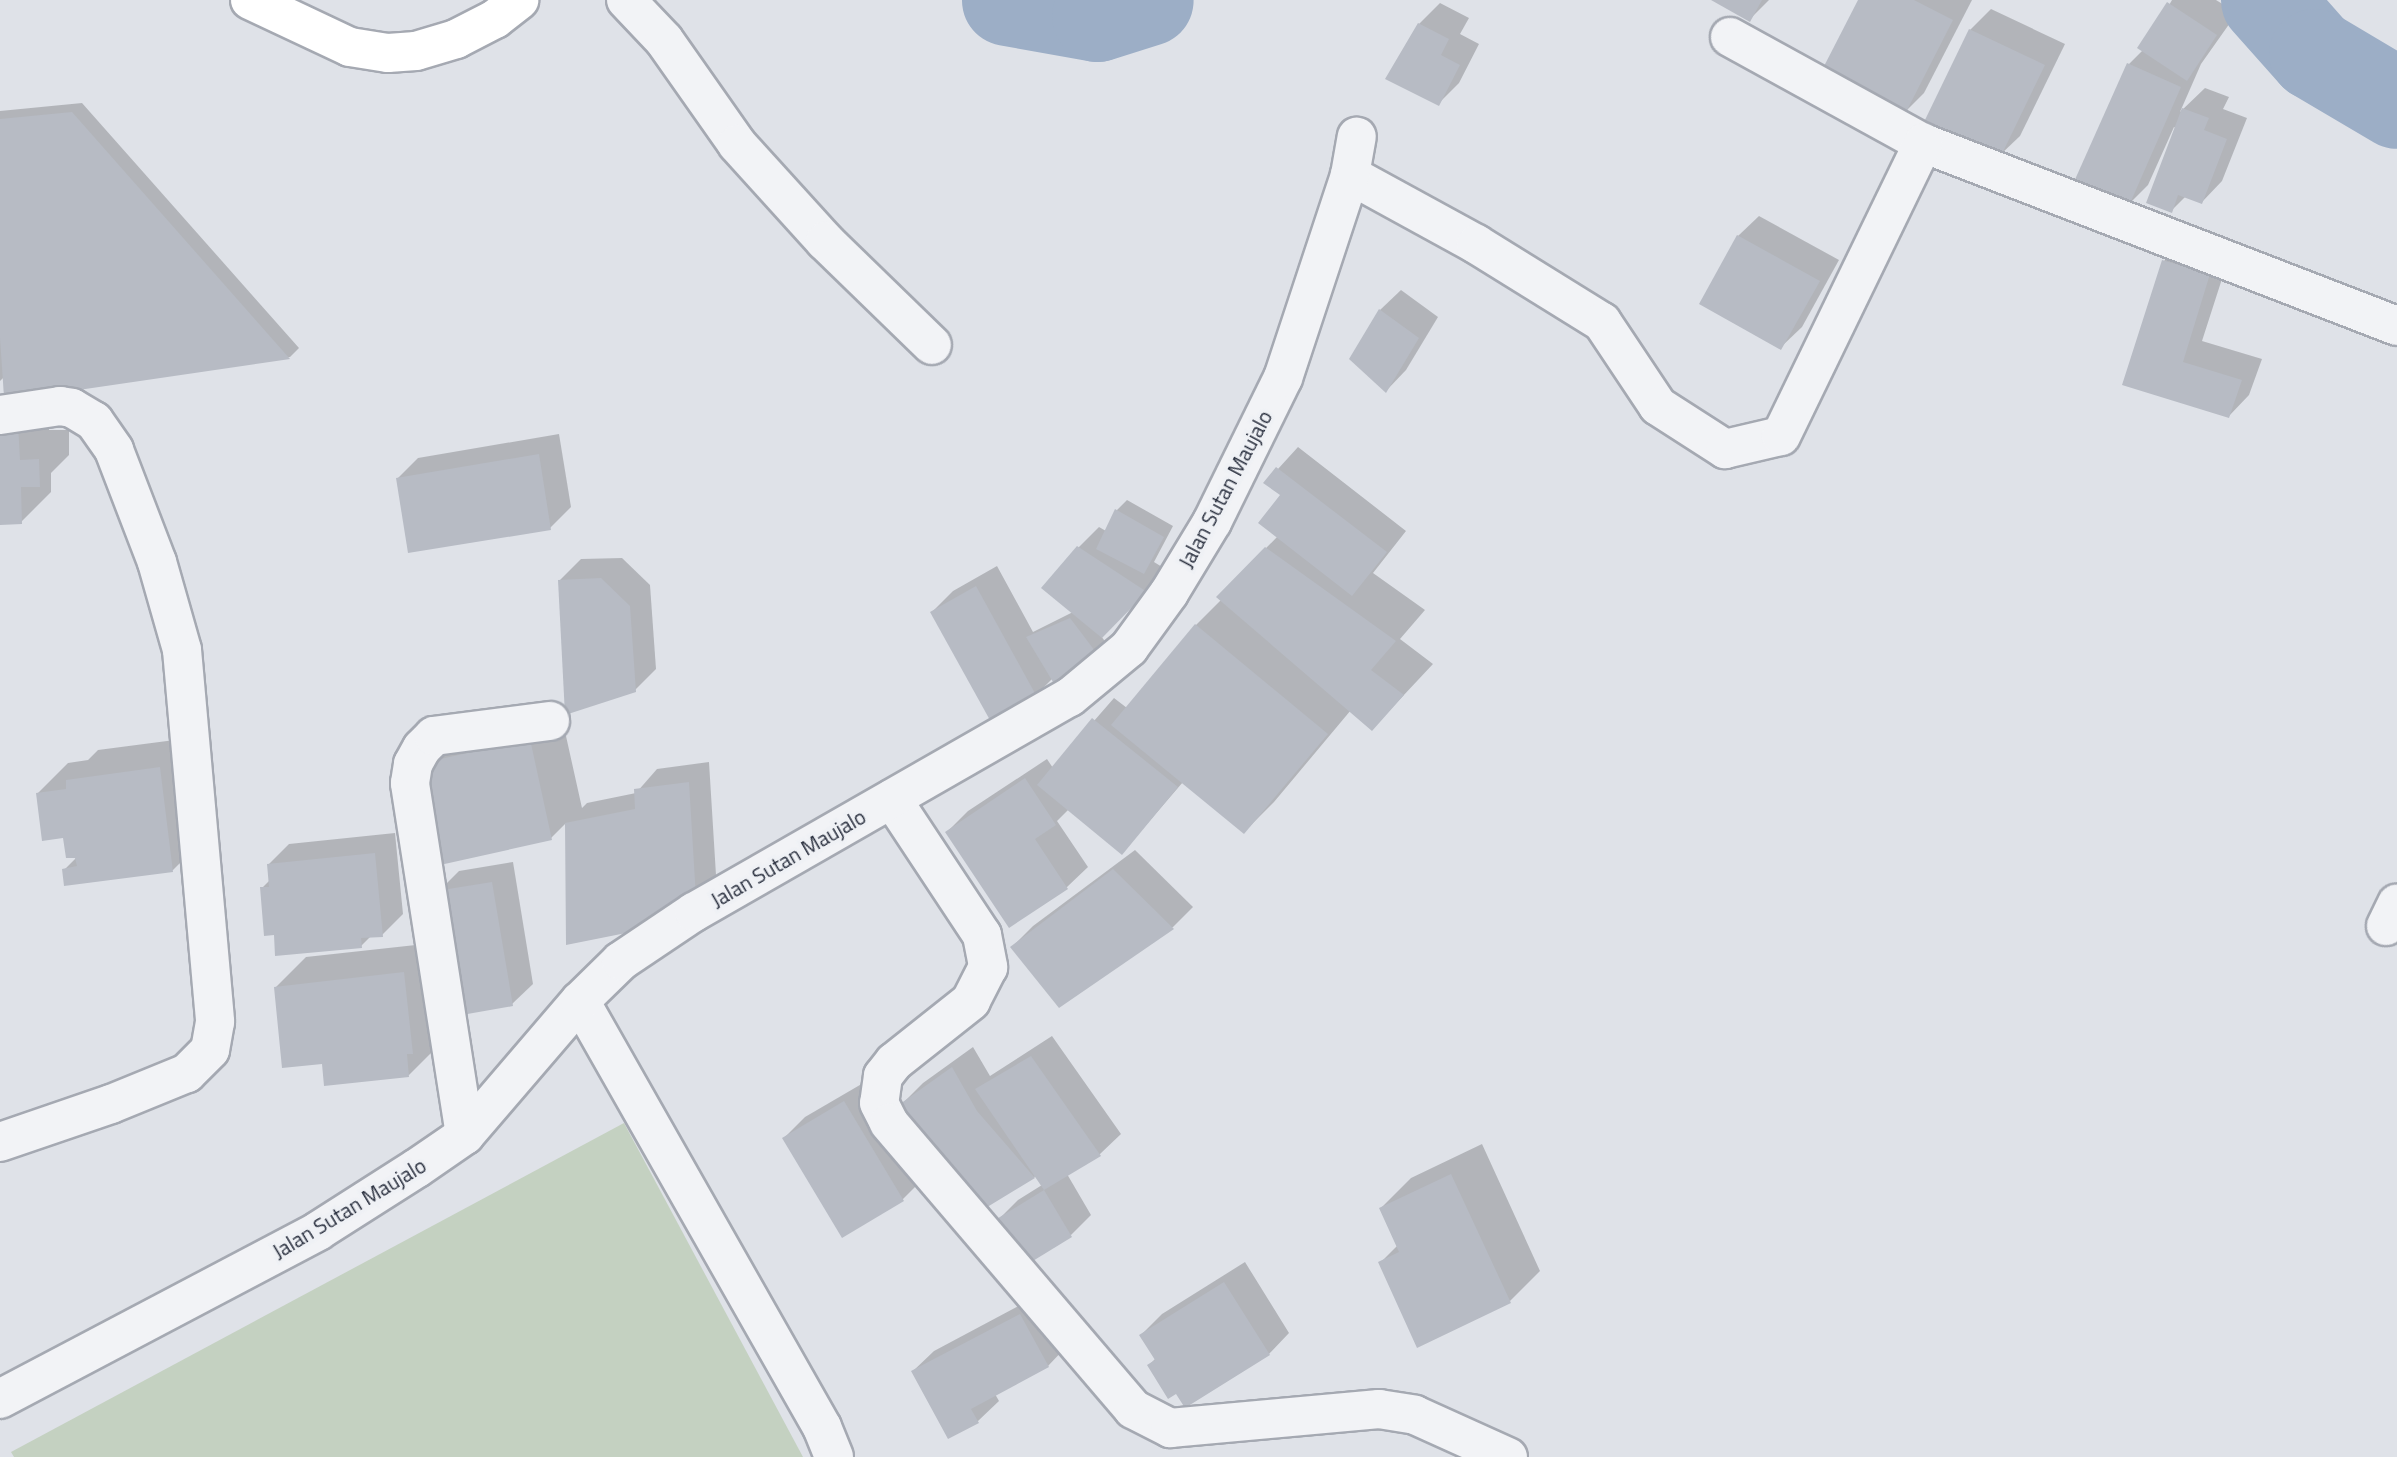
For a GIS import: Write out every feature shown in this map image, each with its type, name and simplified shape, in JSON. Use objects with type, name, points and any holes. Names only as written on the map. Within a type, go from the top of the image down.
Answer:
[{"type":"main road","points":[[250,0],[350,47],[388,53],[416,51],[456,39],[495,19],[519,0]]},
{"type":"street","points":[[626,0],[664,40],[737,144],[825,241],[932,345]]},
{"type":"street","points":[[1730,37],[1923,143],[2397,326]]},
{"type":"street","name":"Jalan Sutan Maujalo","points":[[0,1399],[317,1231],[465,1135],[580,1001],[621,961],[694,912],[1070,697],[1129,648],[1169,593],[1212,522],[1283,378],[1350,175],[1357,137]]},
{"type":"street","points":[[1350,175],[1476,244],[1602,322],[1658,406],[1725,449],[1782,436],[1923,143]]},
{"type":"street","points":[[0,415],[60,406],[72,408],[94,421],[114,450],[157,562],[182,650],[215,1022],[210,1051],[187,1073],[111,1104],[0,1142]]},
{"type":"street","points":[[465,1135],[410,783],[413,764],[422,748],[435,736],[550,721]]},
{"type":"street","points":[[892,799],[982,935],[988,967],[971,1001],[894,1062],[883,1076],[879,1103],[889,1123],[1133,1409],[1170,1427],[1379,1409],[1415,1415],[1508,1457]]},
{"type":"street","points":[[580,1001],[822,1427],[834,1457]]},
{"type":"green space","points":[[624,1123],[803,1457],[14,1457],[11,1452]]},
{"type":"building","points":[[1711,0],[1762,0],[1750,22]]},
{"type":"building","points":[[1858,0],[1914,0],[1953,20],[1904,116],[1820,74]]},
{"type":"building","points":[[2167,2],[2217,35],[2187,81],[2137,48]]},
{"type":"building","points":[[1418,23],[1449,39],[1441,55],[1460,65],[1439,106],[1385,79]]},
{"type":"building","points":[[1969,29],[2045,65],[2000,158],[1924,122]]},
{"type":"building","points":[[2127,63],[2181,87],[2128,208],[2073,184]]},
{"type":"building","points":[[2182,108],[2209,118],[2204,130],[2227,139],[2202,204],[2178,195],[2172,213],[2146,203]]},
{"type":"building","points":[[72,112],[290,359],[58,393],[4,397],[0,338],[0,119]]},
{"type":"building","points":[[1737,235],[1820,281],[1781,350],[1699,304]]},
{"type":"building","points":[[2162,260],[2210,274],[2183,362],[2242,380],[2229,418],[2122,385]]},
{"type":"building","points":[[1379,309],[1419,338],[1386,393],[1349,359]]},
{"type":"building","points":[[0,423],[18,423],[20,460],[39,459],[40,487],[21,487],[22,524],[0,525]]},
{"type":"building","points":[[539,454],[551,530],[408,553],[396,478]]},
{"type":"building","points":[[1276,467],[1387,552],[1352,596],[1258,523],[1280,495],[1263,483]]},
{"type":"building","points":[[1115,509],[1164,537],[1144,574],[1096,549]]},
{"type":"building","points":[[1077,546],[1147,592],[1102,638],[1041,588]]},
{"type":"building","points":[[1265,547],[1396,641],[1371,670],[1404,695],[1372,731],[1216,597]]},
{"type":"building","points":[[601,578],[630,606],[636,692],[565,715],[558,580]]},
{"type":"building","points":[[976,586],[1037,697],[991,722],[930,612]]},
{"type":"building","points":[[1070,618],[1098,655],[1053,682],[1026,637]]},
{"type":"building","points":[[1195,624],[1328,734],[1244,834],[1111,725]]},
{"type":"building","points":[[1092,718],[1178,787],[1122,855],[1037,785]]},
{"type":"building","points":[[530,739],[552,840],[440,865],[418,764]]},
{"type":"building","points":[[160,767],[173,872],[64,886],[62,869],[77,866],[75,858],[66,858],[63,838],[42,841],[36,793],[66,789],[66,780]]},
{"type":"building","points":[[1025,778],[1056,825],[1035,839],[1068,889],[1009,928],[945,832]]},
{"type":"building","points":[[689,782],[696,898],[641,930],[566,945],[565,823],[635,809],[634,789]]},
{"type":"building","points":[[375,853],[383,937],[361,938],[362,948],[275,956],[274,935],[264,936],[260,887],[269,887],[267,864]]},
{"type":"building","points":[[1113,869],[1174,929],[1059,1008],[1010,947]]},
{"type":"building","points":[[492,882],[513,1006],[456,1016],[436,891]]},
{"type":"building","points":[[404,972],[413,1054],[407,1054],[409,1077],[324,1086],[322,1064],[282,1068],[274,987]]},
{"type":"building","points":[[1031,1056],[1101,1156],[1044,1190],[975,1089]]},
{"type":"building","points":[[952,1067],[977,1111],[1035,1178],[984,1209],[900,1104]]},
{"type":"building","points":[[844,1101],[904,1201],[842,1238],[782,1138]]},
{"type":"building","points":[[1451,1174],[1511,1303],[1417,1348],[1378,1262],[1399,1252],[1379,1208]]},
{"type":"building","points":[[1044,1190],[1072,1237],[1023,1267],[995,1220]]},
{"type":"building","points":[[1224,1282],[1270,1355],[1185,1408],[1176,1394],[1168,1399],[1147,1365],[1155,1360],[1139,1335]]},
{"type":"building","points":[[1020,1314],[1049,1367],[971,1409],[979,1423],[948,1439],[911,1371]]},
{"type":"waterway","points":[[1007,0],[1097,16],[1148,0]]},
{"type":"waterway","points":[[2266,0],[2314,54],[2397,103]]}]
